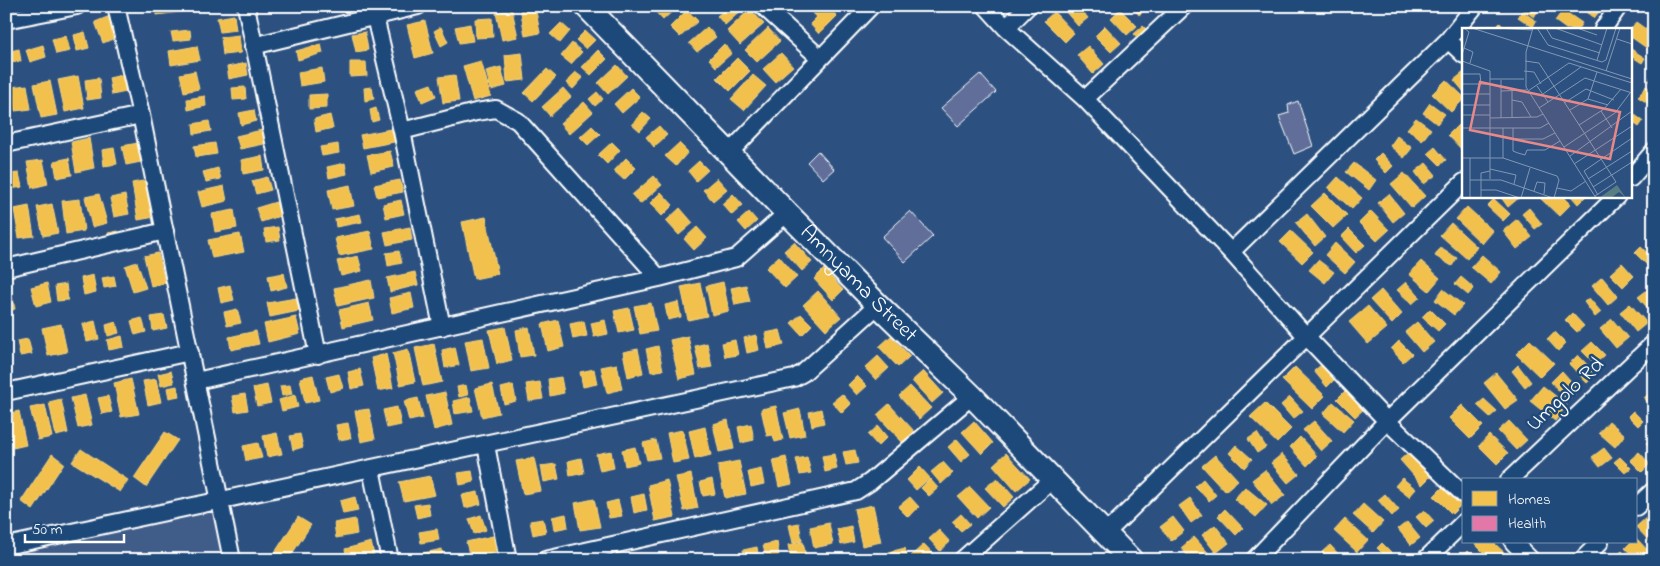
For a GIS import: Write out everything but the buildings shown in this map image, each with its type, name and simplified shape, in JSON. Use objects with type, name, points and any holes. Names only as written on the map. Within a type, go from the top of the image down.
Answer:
[{"type":"street","points":[[10,15],[77,6]]},
{"type":"street","points":[[116,6],[141,115],[232,560]]},
{"type":"street","points":[[246,6],[318,354]]},
{"type":"street","points":[[253,46],[418,6]]},
{"type":"street","name":"Amnyama Street","points":[[586,6],[730,152],[787,213],[972,396],[1131,560]]},
{"type":"street","points":[[763,6],[820,58]]},
{"type":"street","points":[[730,152],[871,6]]},
{"type":"street","points":[[986,6],[1006,28],[1085,98],[1387,421],[1462,493]]},
{"type":"street","points":[[1006,28],[1028,6]]},
{"type":"street","points":[[1085,98],[1184,6]]},
{"type":"street","points":[[1231,252],[1448,40],[1475,6]]},
{"type":"street","points":[[1605,28],[1619,6]]},
{"type":"street","points":[[375,17],[402,131],[442,327]]},
{"type":"street","points":[[1448,40],[1462,53]]},
{"type":"street","points":[[402,131],[476,112],[496,109],[518,121],[659,278]]},
{"type":"street","points":[[6,144],[141,115]]},
{"type":"street","points":[[1632,177],[1654,151]]},
{"type":"street","points":[[1105,534],[1462,184]]},
{"type":"street","points":[[1254,560],[1387,421],[1611,198]]},
{"type":"street","points":[[196,381],[659,278],[736,258],[787,213]]},
{"type":"street","points":[[6,268],[165,231]]},
{"type":"street","points":[[6,546],[794,378],[803,373],[878,305]]},
{"type":"street","name":"Umgolo Rd","points":[[1511,478],[1654,343]]},
{"type":"street","points":[[6,392],[190,352]]},
{"type":"street","points":[[545,560],[856,491],[870,482],[972,396]]},
{"type":"street","points":[[486,445],[508,560]]},
{"type":"street","points":[[371,469],[390,560]]},
{"type":"street","points":[[962,560],[1053,479]]},
{"type":"street","points":[[1638,505],[1654,490]]},
{"type":"street","points":[[1424,560],[1462,524]]},
{"type":"street","points":[[1515,544],[1531,560]]},
{"type":"street","points":[[1582,560],[1598,544]]},
{"type":"shaded area","points":[[217,508],[227,560],[6,560],[6,553]]}]
